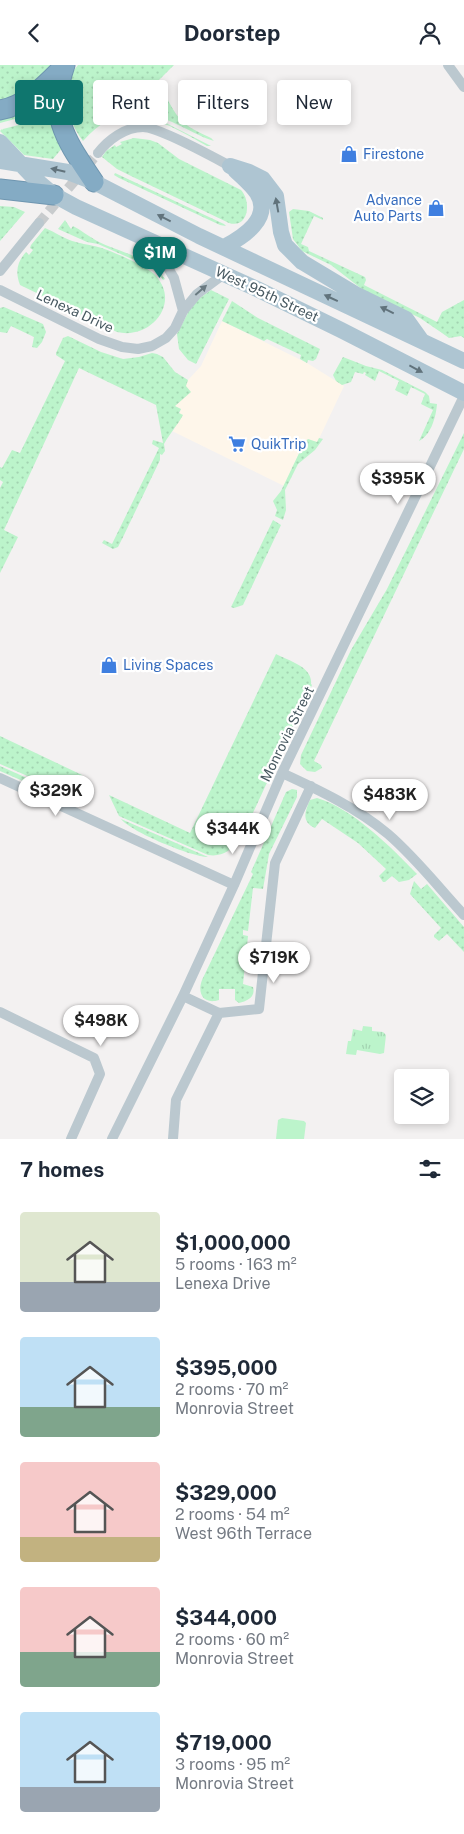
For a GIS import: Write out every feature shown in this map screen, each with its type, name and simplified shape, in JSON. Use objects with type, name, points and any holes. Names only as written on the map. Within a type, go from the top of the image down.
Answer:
[{"type":"highway","points":[[0,110],[17,105],[28,99],[65,65]]},
{"type":"highway","points":[[65,65],[59,83],[58,95],[58,112],[62,129],[94,182]]},
{"type":"highway","points":[[0,189],[54,195]]},
{"type":"main road","name":"West 95th Street","points":[[0,142],[54,195],[76,207],[224,273],[342,330],[464,395]]},
{"type":"main road","name":"West 95th Street","points":[[0,161],[68,172],[94,182],[224,247],[464,361]]},
{"type":"main road","points":[[224,247],[242,237],[254,225],[261,214],[261,201],[256,191],[230,166]]},
{"type":"main road","points":[[230,166],[263,179],[276,196],[281,232],[285,245],[302,262],[357,295],[406,319],[422,342]]},
{"type":"street","points":[[448,65],[464,87]]},
{"type":"street","points":[[98,153],[108,140],[129,130],[143,127],[163,133],[230,166]]},
{"type":"street","points":[[0,271],[39,223]]},
{"type":"street","points":[[152,241],[174,278],[183,311]]},
{"type":"street","name":"Lenexa Drive","points":[[0,290],[99,339],[122,347],[138,349],[152,346],[162,341],[175,328],[183,311],[197,294],[224,273]]},
{"type":"street","name":"Monrovia Street","points":[[112,1139],[183,996],[234,885],[282,773],[464,395]]},
{"type":"street","points":[[282,773],[311,786],[352,809],[388,834],[464,915]]},
{"type":"street","points":[[0,778],[234,885]]},
{"type":"street","points":[[183,996],[219,1013],[259,1009],[275,863],[311,786]]},
{"type":"street","points":[[0,1012],[94,1057],[100,1074],[71,1139]]},
{"type":"street","points":[[173,1139],[176,1100],[219,1013]]},
{"type":"shaded area","name":"QuikTrip","points":[[222,321],[307,363],[344,386],[317,443],[308,439],[306,446],[302,447],[284,486],[172,431],[181,409],[175,406],[188,380],[201,366]]},
{"type":"green space","points":[[0,65],[54,65],[40,80],[15,80],[15,96],[0,103]]},
{"type":"green space","points":[[78,65],[174,65],[159,80],[93,80],[93,125],[102,125],[83,141],[74,125],[83,125],[83,80],[70,80]]},
{"type":"green space","points":[[168,100],[178,117],[178,125],[168,120]]},
{"type":"green space","points":[[15,109],[15,119],[0,123],[0,116]]},
{"type":"green space","points":[[168,124],[211,146],[207,146],[166,125]]},
{"type":"green space","points":[[19,125],[53,125],[63,147],[53,159],[24,155],[0,131]]},
{"type":"green space","points":[[178,125],[187,125],[214,141]]},
{"type":"green space","points":[[134,138],[158,143],[179,159],[241,190],[247,207],[244,218],[235,224],[229,223],[117,169],[102,157],[106,151],[115,145],[116,147],[122,144],[120,142]]},
{"type":"green space","points":[[115,173],[226,226],[220,225],[119,178],[114,175]]},
{"type":"green space","points":[[0,206],[14,207],[25,212],[0,241]]},
{"type":"green space","points":[[293,209],[309,211],[323,218],[323,220],[314,216],[301,244],[308,247],[309,251],[365,277],[364,285],[437,322],[442,312],[464,300],[464,338],[461,336],[449,338],[420,318],[363,290],[331,265],[302,251],[293,239],[289,212]]},
{"type":"green space","points":[[65,220],[71,229],[73,226],[105,245],[143,260],[165,279],[163,280],[150,267],[58,229]]},
{"type":"green space","points":[[45,228],[72,241],[111,252],[152,272],[163,287],[165,298],[163,308],[158,317],[141,331],[117,332],[20,285],[17,271],[19,263],[26,252],[29,255],[33,250],[30,248],[31,245]]},
{"type":"green space","points":[[211,290],[229,299],[196,364],[188,360],[179,349],[177,334],[193,303]]},
{"type":"green space","points":[[232,301],[258,318],[320,349],[316,359],[313,361],[308,360],[307,363],[300,359],[301,355],[267,339],[264,341],[222,321]]},
{"type":"green space","points":[[4,307],[43,324],[46,332],[37,348],[32,347],[34,337],[11,326],[7,333],[0,332],[0,308]]},
{"type":"green space","points":[[68,336],[101,352],[123,359],[152,353],[157,354],[163,357],[175,372],[188,380],[186,386],[191,392],[175,406],[181,409],[179,413],[183,415],[164,444],[165,451],[162,455],[160,454],[160,460],[118,547],[113,549],[102,543],[104,540],[112,544],[159,448],[152,444],[153,440],[163,443],[156,405],[79,368],[4,530],[18,537],[0,573],[0,488],[3,482],[0,480],[0,467],[2,468],[12,450],[20,453],[65,361],[56,353],[63,338]]},
{"type":"green space","points":[[343,357],[382,370],[425,392],[429,396],[430,403],[437,404],[432,425],[427,435],[419,441],[433,410],[421,404],[425,394],[411,387],[407,396],[395,390],[399,381],[379,371],[375,381],[365,375],[366,373],[364,372],[363,374],[355,372],[351,382],[342,385],[336,381],[333,375]]},
{"type":"green space","points":[[464,433],[464,449],[314,761],[321,765],[322,768],[315,772],[307,771],[300,764],[301,755],[351,650],[387,589]]},
{"type":"green space","points":[[319,438],[323,439],[315,450],[298,464],[285,490],[286,510],[283,520],[275,516],[277,510],[273,501],[281,491],[302,447],[306,446],[308,439],[317,442]]},
{"type":"green space","points":[[273,520],[281,525],[243,605],[231,607],[233,603]]},
{"type":"green space","points":[[276,654],[304,669],[311,678],[312,685],[240,841],[238,840],[226,852],[218,855],[208,855],[119,816],[109,795],[190,833]]},
{"type":"green space","points":[[0,736],[82,775],[88,796],[87,802],[0,764]]},
{"type":"green space","points":[[0,766],[85,804],[80,806],[0,771]]},
{"type":"green space","points":[[292,789],[297,790],[297,797],[269,854],[263,889],[253,888],[248,931],[243,930],[243,935],[248,936],[243,984],[253,987],[252,996],[248,1000],[239,1003],[235,1000],[235,989],[219,989],[219,1000],[209,1001],[201,993],[202,980],[253,874],[251,872],[286,792]]},
{"type":"green space","points":[[317,798],[344,810],[371,830],[417,874],[409,880],[399,882],[392,876],[383,882],[379,876],[386,869],[358,843],[322,819],[315,828],[308,823],[305,816],[308,804],[310,800]]},
{"type":"green space","points":[[121,819],[208,857],[189,853],[162,843]]},
{"type":"green space","points":[[414,881],[421,889],[427,884],[464,927],[464,952],[447,934],[439,941],[434,937],[441,928],[410,894]]},
{"type":"green space","points":[[363,1026],[372,1027],[372,1031],[383,1032],[386,1035],[384,1053],[357,1050],[356,1055],[346,1054],[348,1041],[351,1041],[353,1029],[362,1031]]},
{"type":"green space","points":[[282,1118],[304,1121],[306,1123],[304,1139],[276,1139],[278,1120]]},
{"type":"tunnel","points":[[39,223],[98,153]]},
{"type":"place","name":"Firestone","points":[[349,154]]},
{"type":"place","name":"Advance Auto Parts","points":[[436,208]]},
{"type":"place","name":"QuikTrip","points":[[237,444]]},
{"type":"place","name":"Living Spaces","points":[[109,665]]}]
